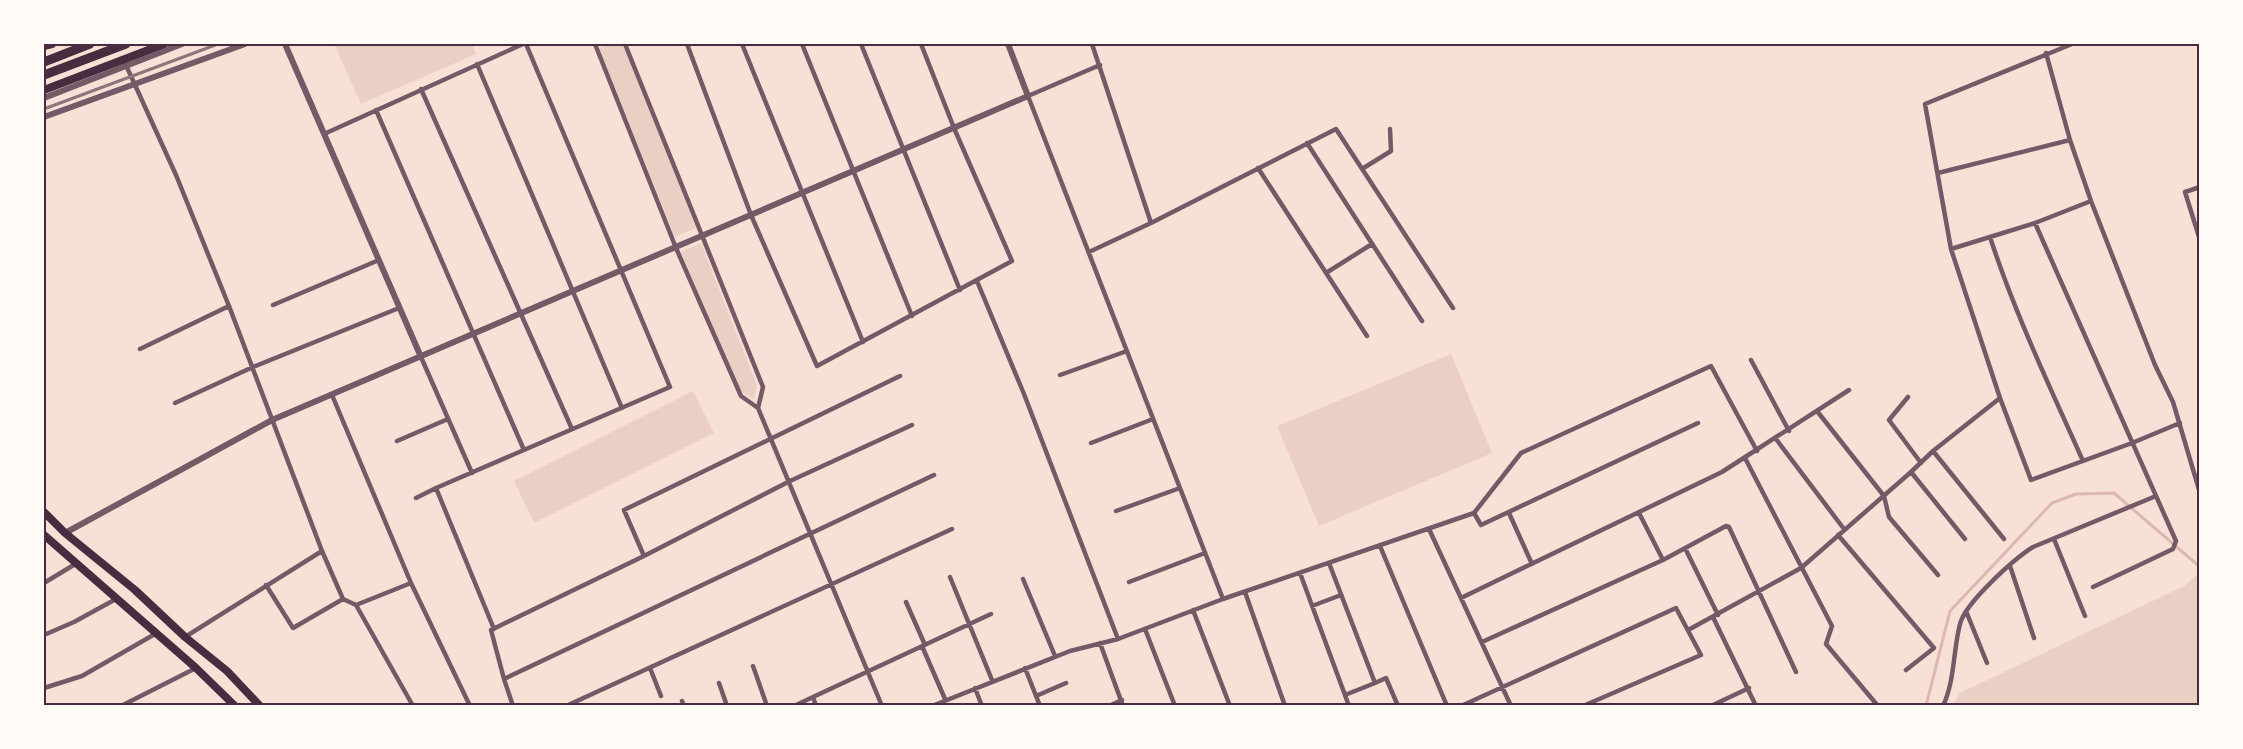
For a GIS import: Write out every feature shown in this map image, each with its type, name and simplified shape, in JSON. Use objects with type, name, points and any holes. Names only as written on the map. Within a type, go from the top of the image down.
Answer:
[{"type":"highway","points":[[44,46],[52,44]]},
{"type":"highway","points":[[44,62],[90,44]]},
{"type":"highway","points":[[44,75],[126,44]]},
{"type":"highway","points":[[44,90],[125,62],[164,44]]},
{"type":"main road","points":[[44,512],[65,533],[135,590],[186,638],[227,671],[260,705]]},
{"type":"main road","points":[[44,535],[235,705]]},
{"type":"street","points":[[44,98],[125,62],[182,44]]},
{"type":"street","points":[[44,117],[245,44]]},
{"type":"street","points":[[285,44],[472,473]]},
{"type":"street","points":[[324,134],[524,44],[670,387],[416,498]]},
{"type":"street","points":[[596,44],[675,248],[741,396],[758,408],[882,705]]},
{"type":"street","points":[[624,44],[763,387],[758,408]]},
{"type":"street","points":[[687,44],[751,215],[817,366],[1012,261],[954,128],[921,44]]},
{"type":"street","points":[[742,44],[863,342]]},
{"type":"street","points":[[802,44],[912,316]]},
{"type":"street","points":[[861,44],[960,290]]},
{"type":"street","points":[[1008,44],[1222,599]]},
{"type":"street","points":[[1092,44],[1151,223]]},
{"type":"street","points":[[2072,44],[1925,105],[1951,249],[2000,398],[2031,480],[2180,423]]},
{"type":"street","points":[[2046,53],[2070,140],[2091,201],[2180,423],[2199,493]]},
{"type":"street","points":[[125,62],[176,175],[253,367],[322,551],[343,599],[356,604],[413,705]]},
{"type":"street","points":[[477,64],[622,408]]},
{"type":"street","points":[[65,533],[272,420],[1100,65]]},
{"type":"street","points":[[421,89],[572,429]]},
{"type":"street","points":[[376,110],[524,450]]},
{"type":"street","points":[[1089,252],[1336,129],[1453,308]]},
{"type":"street","points":[[1362,169],[1391,151],[1390,129]]},
{"type":"street","points":[[1938,173],[2070,140]]},
{"type":"street","points":[[1307,143],[1422,321]]},
{"type":"street","points":[[1258,168],[1367,336]]},
{"type":"street","points":[[2199,187],[2186,192],[2199,240]]},
{"type":"street","points":[[1951,249],[2035,223],[2091,201]]},
{"type":"street","points":[[2035,223],[2176,545],[2093,587]]},
{"type":"street","points":[[1990,237],[2031,346],[2083,461]]},
{"type":"street","points":[[1326,273],[1372,244]]},
{"type":"street","points":[[273,305],[379,260]]},
{"type":"street","points":[[977,281],[1024,394],[1118,639]]},
{"type":"street","points":[[140,349],[229,306]]},
{"type":"street","points":[[175,403],[253,367],[399,308]]},
{"type":"street","points":[[1060,375],[1127,351]]},
{"type":"street","points":[[1751,360],[1789,431]]},
{"type":"street","points":[[932,705],[1055,657],[1118,639],[1222,599],[1474,513],[1521,453],[1712,366],[1757,451]]},
{"type":"street","points":[[644,556],[624,510],[900,376]]},
{"type":"street","points":[[1461,597],[1722,472],[1789,431],[1849,390]]},
{"type":"street","points":[[332,395],[411,583],[470,705]]},
{"type":"street","points":[[1908,397],[1888,420],[1921,463]]},
{"type":"street","points":[[1690,629],[1801,568],[1933,451],[2000,398]]},
{"type":"street","points":[[1817,411],[1884,496],[1889,517],[1938,575]]},
{"type":"street","points":[[397,441],[448,419]]},
{"type":"street","points":[[1091,443],[1153,419]]},
{"type":"street","points":[[1474,513],[1481,525],[1698,423]]},
{"type":"street","points":[[506,705],[512,704],[491,630],[644,556],[790,481],[912,425]]},
{"type":"street","points":[[1776,439],[1844,529]]},
{"type":"street","points":[[1933,451],[2004,540]]},
{"type":"street","points":[[1745,458],[1832,626],[1826,644],[1878,705]]},
{"type":"street","points":[[1911,472],[1965,539]]},
{"type":"street","points":[[504,679],[934,475]]},
{"type":"street","points":[[436,488],[494,629]]},
{"type":"street","points":[[1116,511],[1180,488]]},
{"type":"street","points":[[1943,705],[1950,687],[1960,622],[1966,611],[2010,566],[2033,547],[2156,496]]},
{"type":"street","points":[[1509,513],[1532,564]]},
{"type":"street","points":[[1639,513],[1663,560]]},
{"type":"street","points":[[1482,642],[1663,560],[1722,527],[1729,527],[1796,672]]},
{"type":"street","points":[[566,705],[952,529]]},
{"type":"street","points":[[1429,529],[1511,705]]},
{"type":"street","points":[[1838,535],[1934,648],[1906,670]]},
{"type":"street","points":[[2054,539],[2085,616]]},
{"type":"street","points":[[1380,546],[1447,705]]},
{"type":"street","points":[[1685,548],[1756,705]]},
{"type":"street","points":[[186,638],[322,551]]},
{"type":"street","points":[[1129,582],[1205,553]]},
{"type":"street","points":[[44,583],[77,563]]},
{"type":"street","points":[[1329,563],[1375,683]]},
{"type":"street","points":[[2010,566],[2034,638]]},
{"type":"street","points":[[1300,573],[1349,705]]},
{"type":"street","points":[[950,577],[992,680]]},
{"type":"street","points":[[1023,579],[1055,657]]},
{"type":"street","points":[[356,604],[411,583]]},
{"type":"street","points":[[266,585],[293,628],[343,599]]},
{"type":"street","points":[[1245,592],[1285,705]]},
{"type":"street","points":[[1312,606],[1341,595]]},
{"type":"street","points":[[44,635],[116,599]]},
{"type":"street","points":[[906,602],[945,699]]},
{"type":"street","points":[[1461,705],[1676,608],[1690,629],[1701,654],[1583,705]]},
{"type":"street","points":[[1193,610],[1230,705]]},
{"type":"street","points":[[1966,611],[1987,663]]},
{"type":"street","points":[[794,705],[992,614]]},
{"type":"street","points":[[1145,629],[1175,705]]},
{"type":"street","points":[[44,688],[82,676],[155,634]]},
{"type":"street","points":[[1100,643],[1123,703],[1108,705]]},
{"type":"street","points":[[753,666],[767,705]]},
{"type":"street","points":[[121,705],[196,668]]},
{"type":"street","points":[[650,668],[661,696]]},
{"type":"street","points":[[1025,668],[1040,705]]},
{"type":"street","points":[[1345,695],[1386,678],[1398,705]]},
{"type":"street","points":[[719,683],[727,705]]},
{"type":"street","points":[[1036,696],[1066,683]]},
{"type":"street","points":[[975,688],[982,705]]},
{"type":"street","points":[[1711,705],[1749,688]]},
{"type":"street","points":[[813,697],[816,705]]},
{"type":"shaded area","points":[[334,44],[472,44],[476,54],[361,104]]},
{"type":"shaded area","points":[[610,44],[623,44],[696,228],[675,237],[599,48]]},
{"type":"shaded area","points":[[701,243],[757,385],[754,400],[741,391],[681,252]]},
{"type":"shaded area","points":[[1451,354],[1492,453],[1319,526],[1277,426]]},
{"type":"shaded area","points":[[693,391],[714,433],[534,523],[514,481]]},
{"type":"shaded area","points":[[2199,573],[2199,705],[1953,705],[1960,693],[2184,586]]},
{"type":"waterway","points":[[1926,706],[1950,611],[2052,503],[2076,494],[2114,493],[2200,567]]},
{"type":"railway","points":[[44,109],[218,44]]}]
